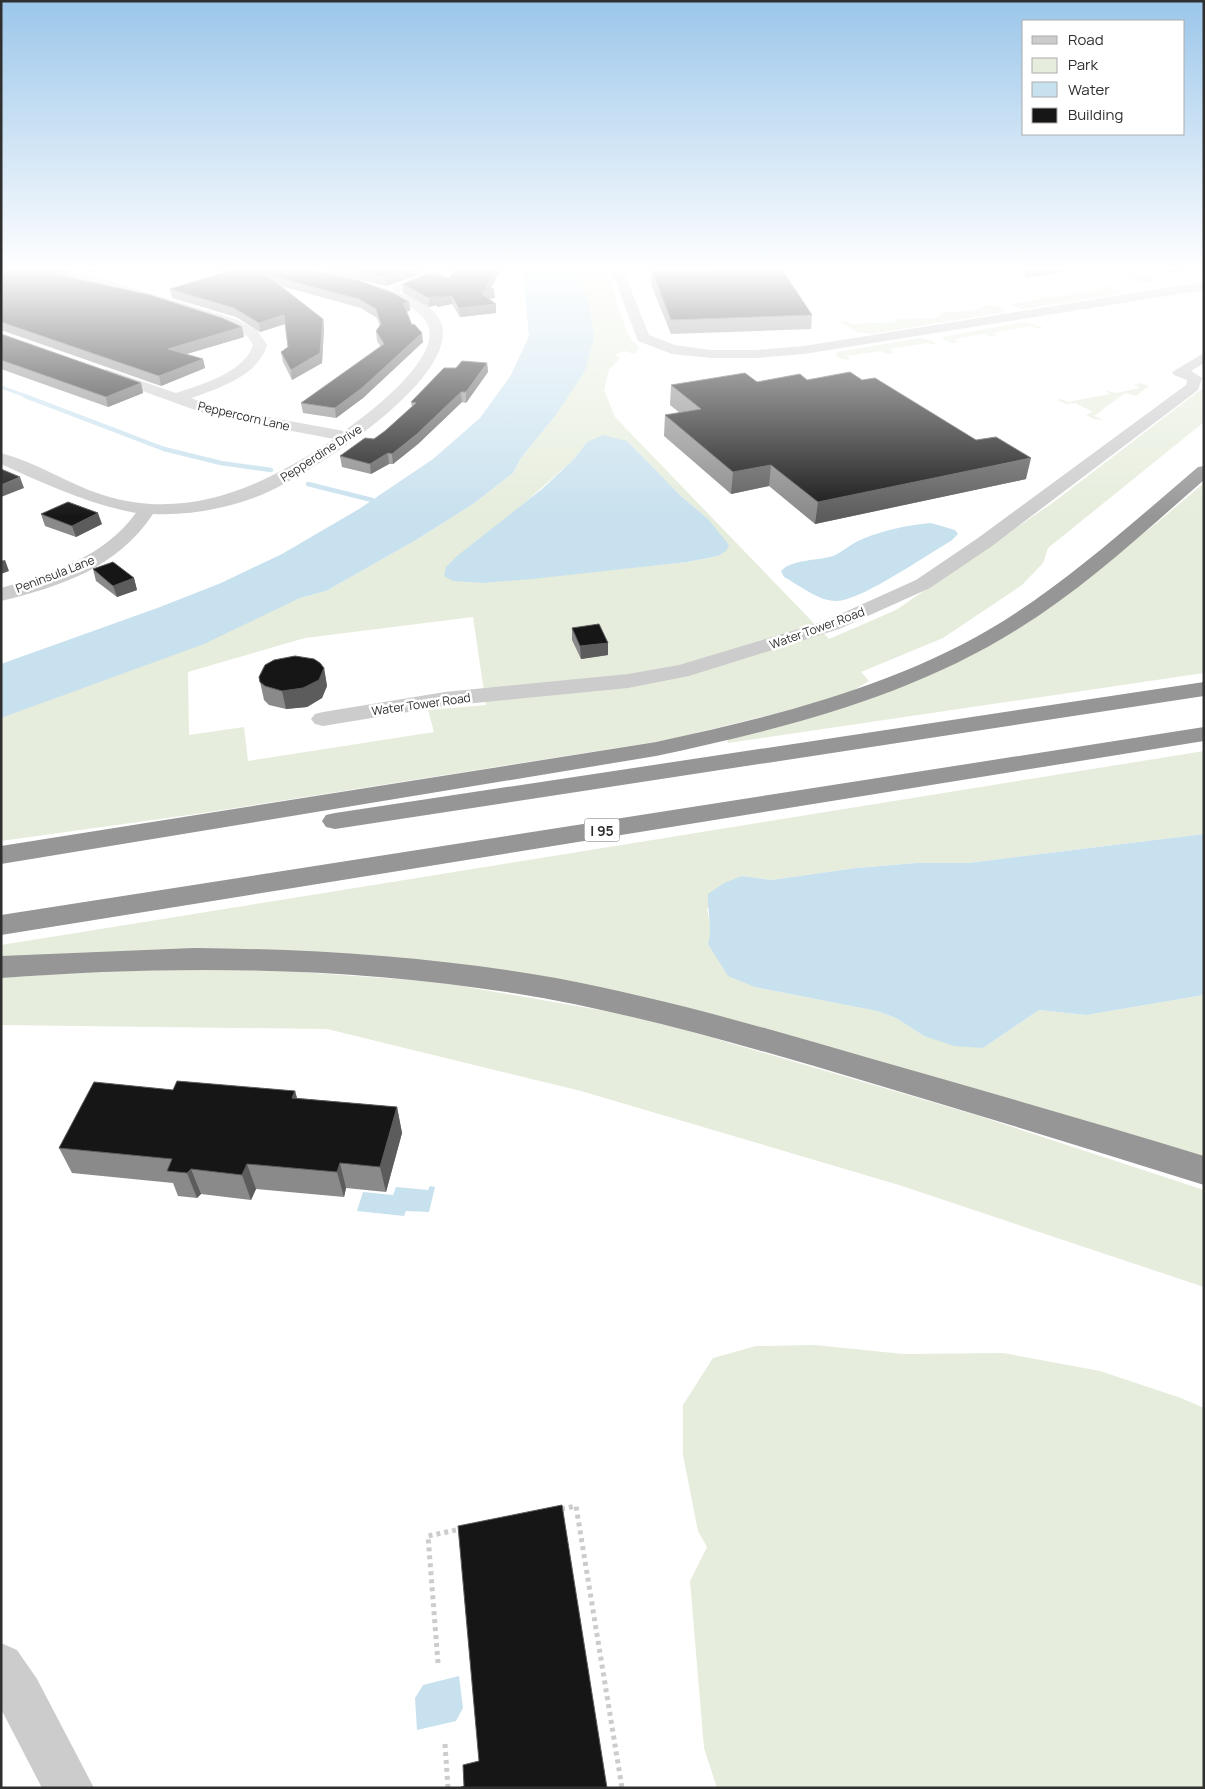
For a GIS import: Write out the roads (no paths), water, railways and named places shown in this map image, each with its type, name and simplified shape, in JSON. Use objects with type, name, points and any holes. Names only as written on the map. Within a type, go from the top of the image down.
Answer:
[{"type":"highway","points":[[1,855],[656,749],[738,732],[817,710],[910,676],[1010,626],[1060,590],[1204,471]]},
{"type":"highway","points":[[1,872],[1204,689]]},
{"type":"highway","name":"I 95","points":[[1,925],[1204,734]]},
{"type":"highway","points":[[1,967],[149,958],[293,959],[361,963],[522,983],[585,995],[742,1032],[1044,1120],[1204,1171]]},
{"type":"street","points":[[177,398],[225,379],[248,366],[259,350]]},
{"type":"street","name":"Pepperdine Drive","points":[[1,458],[100,500],[148,508],[205,504],[260,489],[305,466],[349,437],[380,413],[405,388],[432,350]]},
{"type":"street","points":[[681,350],[715,355],[786,350]]},
{"type":"street","name":"Water Tower Road","points":[[322,719],[445,699],[628,681],[681,671],[733,657],[832,625],[923,584],[985,542],[1193,387],[1195,378],[1179,372],[1204,357]]},
{"type":"street","name":"Peppercorn Lane","points":[[94,368],[233,416],[349,437]]},
{"type":"street","name":"Peninsula Lane","points":[[1,594],[68,572],[101,556],[126,537],[148,508]]},
{"type":"street","points":[[1,1666],[20,1696],[69,1788]]},
{"type":"water","points":[[522,350],[590,350],[585,371],[555,416],[521,458],[513,473],[473,504],[416,540],[326,591],[300,598],[204,644],[1,718],[1,664],[160,607],[221,583],[282,554],[359,509],[433,459],[480,418],[511,375]]},
{"type":"water","points":[[603,435],[627,441],[681,496],[708,519],[729,545],[726,551],[718,556],[687,562],[532,579],[484,583],[453,581],[444,576],[446,567],[457,556],[542,489],[573,460],[587,442]]},
{"type":"water","points":[[931,523],[955,530],[958,534],[951,541],[894,576],[847,599],[836,601],[816,596],[784,577],[781,571],[798,562],[833,556],[856,542],[883,532]]},
{"type":"water","points":[[1204,834],[1204,995],[1086,1015],[1039,1010],[983,1048],[954,1046],[924,1036],[896,1018],[877,1011],[755,987],[728,976],[708,944],[710,932],[708,894],[724,883],[742,876],[771,880],[856,868],[916,863],[968,863]]},
{"type":"water","points":[[430,1186],[435,1187],[429,1212],[406,1211],[404,1216],[357,1211],[363,1192],[393,1195],[396,1187],[428,1190]]},
{"type":"water","points":[[459,1676],[463,1708],[456,1721],[417,1730],[415,1698],[423,1685]]},
{"type":"waterway","points":[[1,387],[29,397]]},
{"type":"waterway","points":[[25,396],[164,449],[221,463],[271,470]]},
{"type":"waterway","points":[[308,484],[372,500]]}]
